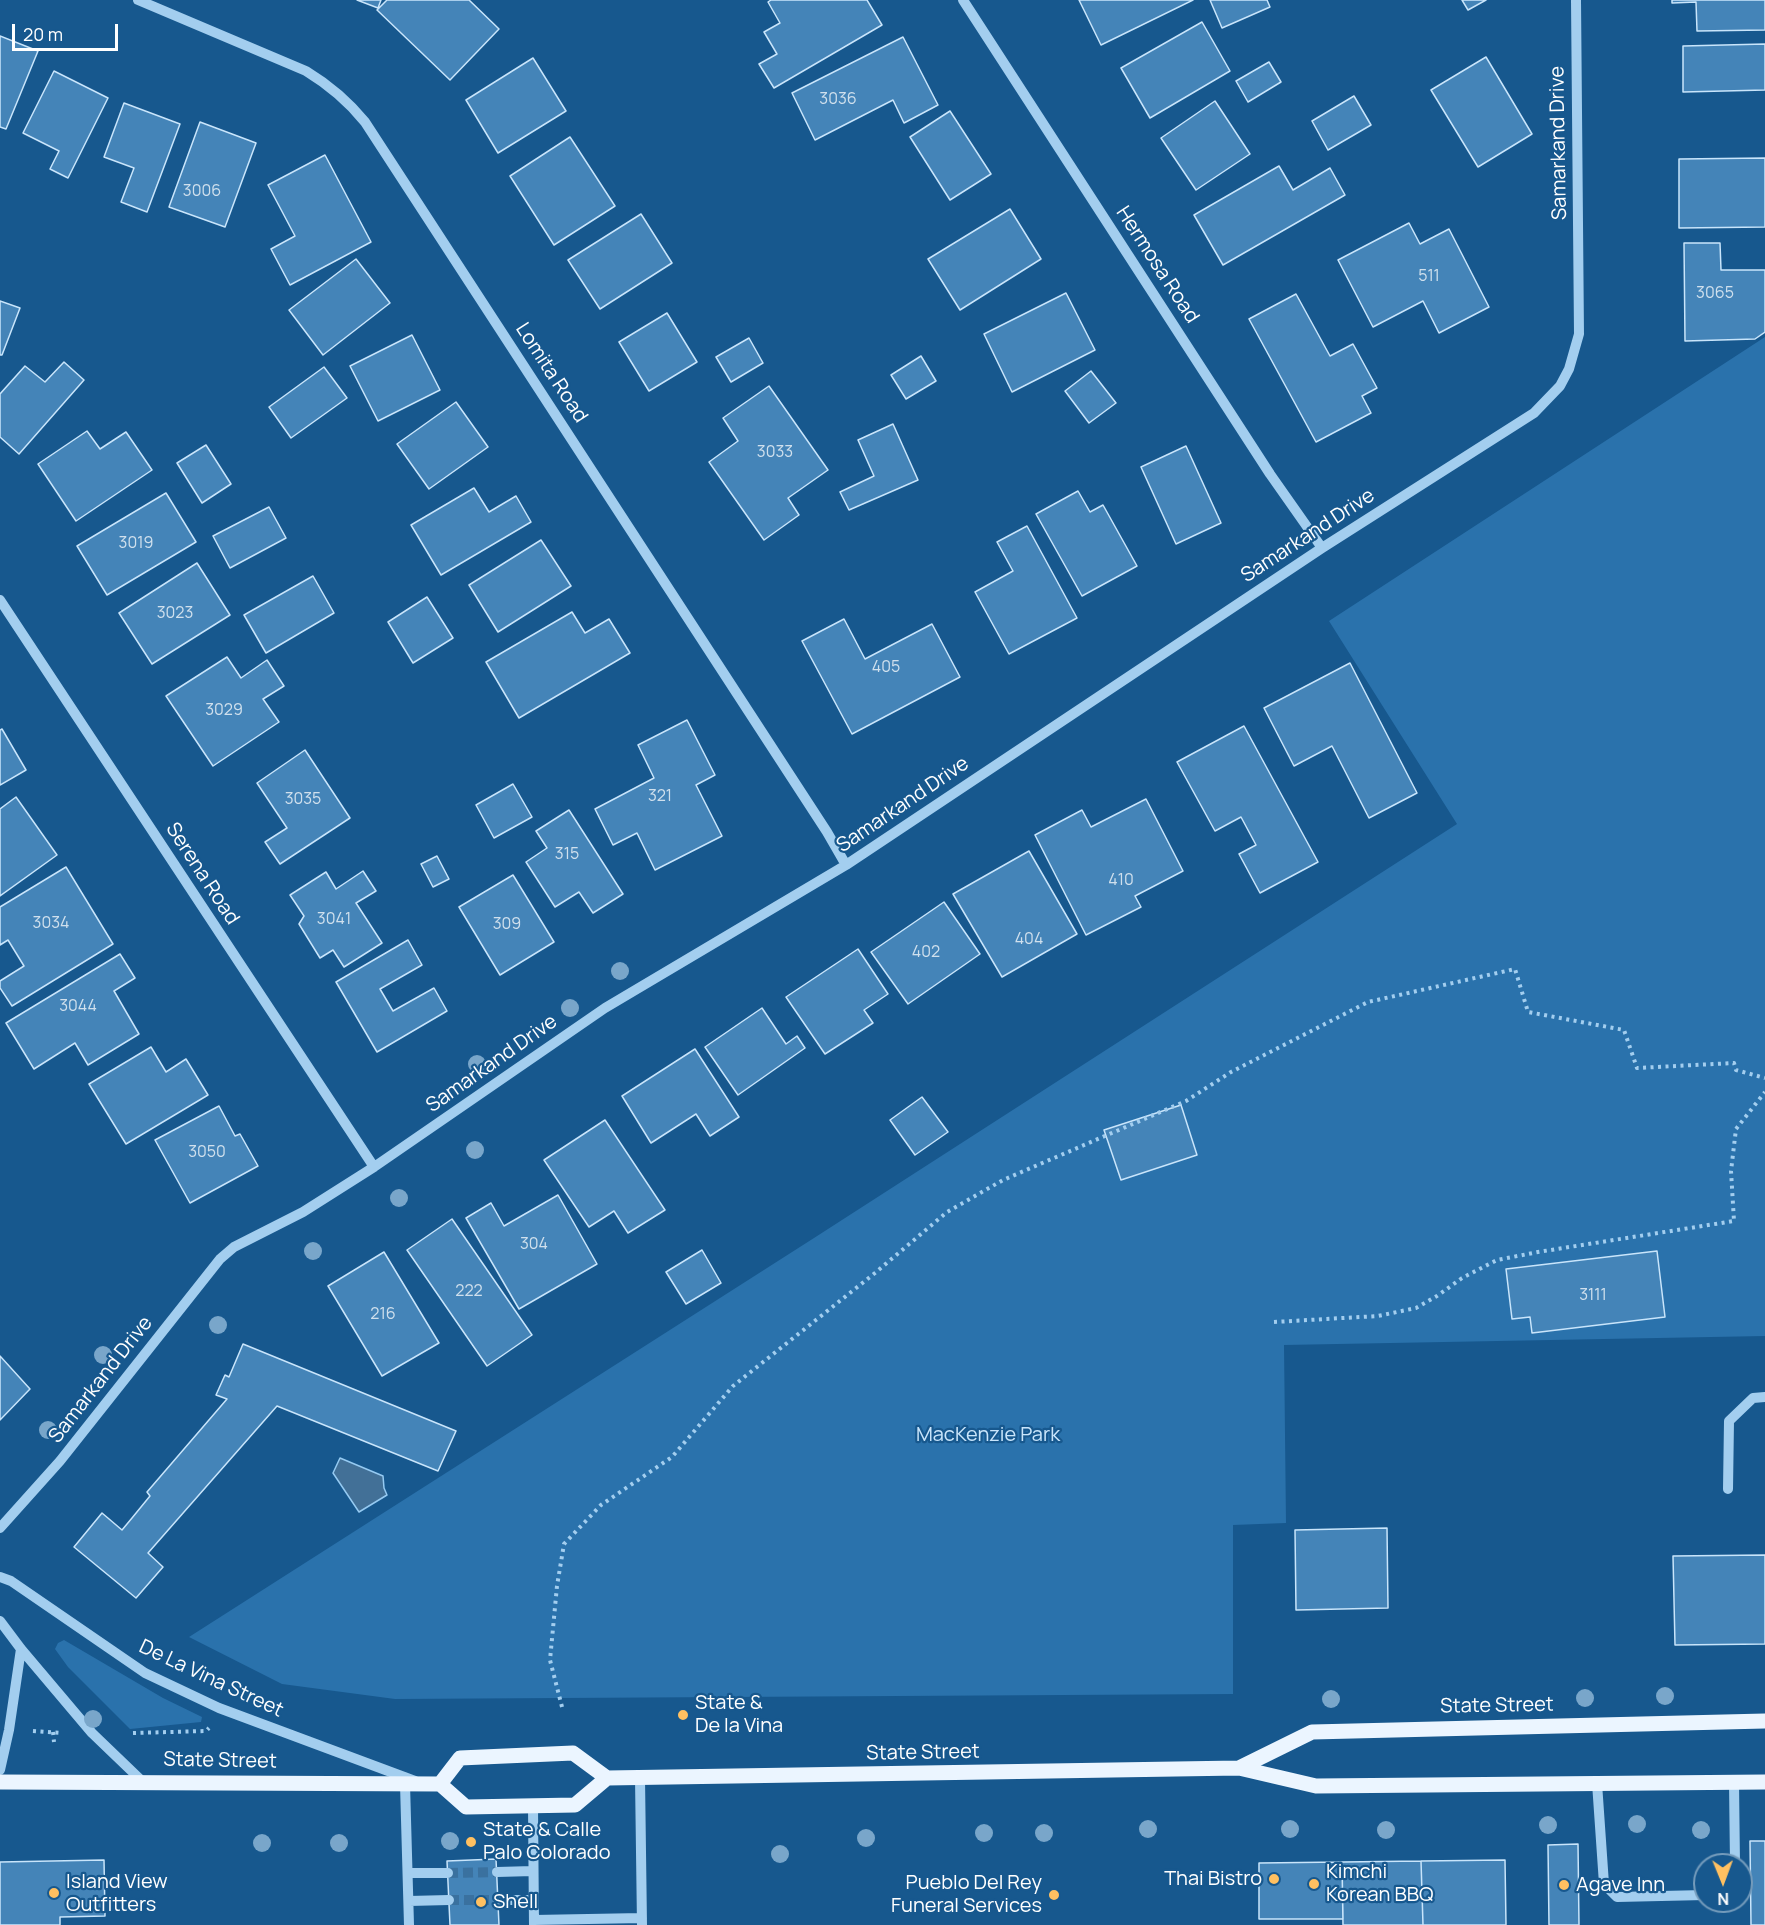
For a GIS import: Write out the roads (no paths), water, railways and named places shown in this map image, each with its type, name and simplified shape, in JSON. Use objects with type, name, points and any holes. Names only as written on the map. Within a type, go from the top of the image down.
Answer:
[{"type":"main road","name":"State Street","points":[[1239,1768],[1312,1732],[1765,1721]]},
{"type":"main road","points":[[573,1753],[607,1778],[575,1805],[466,1807],[440,1784],[460,1758],[573,1753]]},
{"type":"main road","name":"State Street","points":[[607,1778],[1239,1768],[1316,1786],[1765,1782]]},
{"type":"main road","name":"State Street","points":[[0,1782],[440,1784]]},
{"type":"street","name":"Lomita Road","points":[[138,0],[306,71],[323,81],[353,107],[365,122],[827,832],[846,865]]},
{"type":"street","name":"Hermosa Road","points":[[963,0],[1270,474],[1322,548]]},
{"type":"street","name":"Samarkand Drive","points":[[0,1528],[60,1461],[220,1259],[234,1247],[303,1212],[374,1167],[605,1008],[846,865],[1322,548],[1534,413],[1560,386],[1569,369],[1579,334],[1576,0]]},
{"type":"street","name":"Serena Road","points":[[0,600],[374,1167]]},
{"type":"street","points":[[1728,1489],[1729,1421],[1753,1398],[1765,1397]]},
{"type":"street","name":"De La Vina Street","points":[[0,1576],[11,1581],[145,1673],[219,1708],[423,1784]]},
{"type":"street","points":[[0,1622],[92,1733],[143,1782]]},
{"type":"street","points":[[0,1770],[9,1730],[21,1650]]},
{"type":"street","points":[[533,1806],[534,1922],[642,1922],[640,1778]]},
{"type":"street","points":[[1734,1782],[1735,1853]]},
{"type":"street","points":[[1597,1783],[1604,1884],[1617,1897],[1693,1895]]},
{"type":"street","points":[[405,1784],[409,1925]]},
{"type":"street","points":[[497,1872],[533,1871]]},
{"type":"street","points":[[408,1873],[448,1873]]},
{"type":"street","points":[[409,1900],[449,1900]]},
{"type":"street","points":[[498,1900],[533,1900]]},
{"type":"tunnel","points":[[448,1873],[497,1872]]},
{"type":"tunnel","points":[[449,1900],[498,1900]]},
{"type":"place","name":"State & De la Vina","points":[[683,1715]]},
{"type":"place","name":"State & Calle Palo Colorado","points":[[471,1842]]},
{"type":"place","name":"Thai Bistro","points":[[1274,1879]]},
{"type":"place","name":"Kimchi Korean BBQ","points":[[1314,1884]]},
{"type":"place","name":"Agave Inn","points":[[1564,1885]]},
{"type":"place","name":"Island View Outfitters","points":[[54,1893]]},
{"type":"place","name":"Pueblo Del Rey Funeral Services","points":[[1054,1895]]},
{"type":"place","name":"Shell","points":[[481,1902]]},
{"type":"park label","name":"MacKenzie Park","points":[[988,1435]]}]
